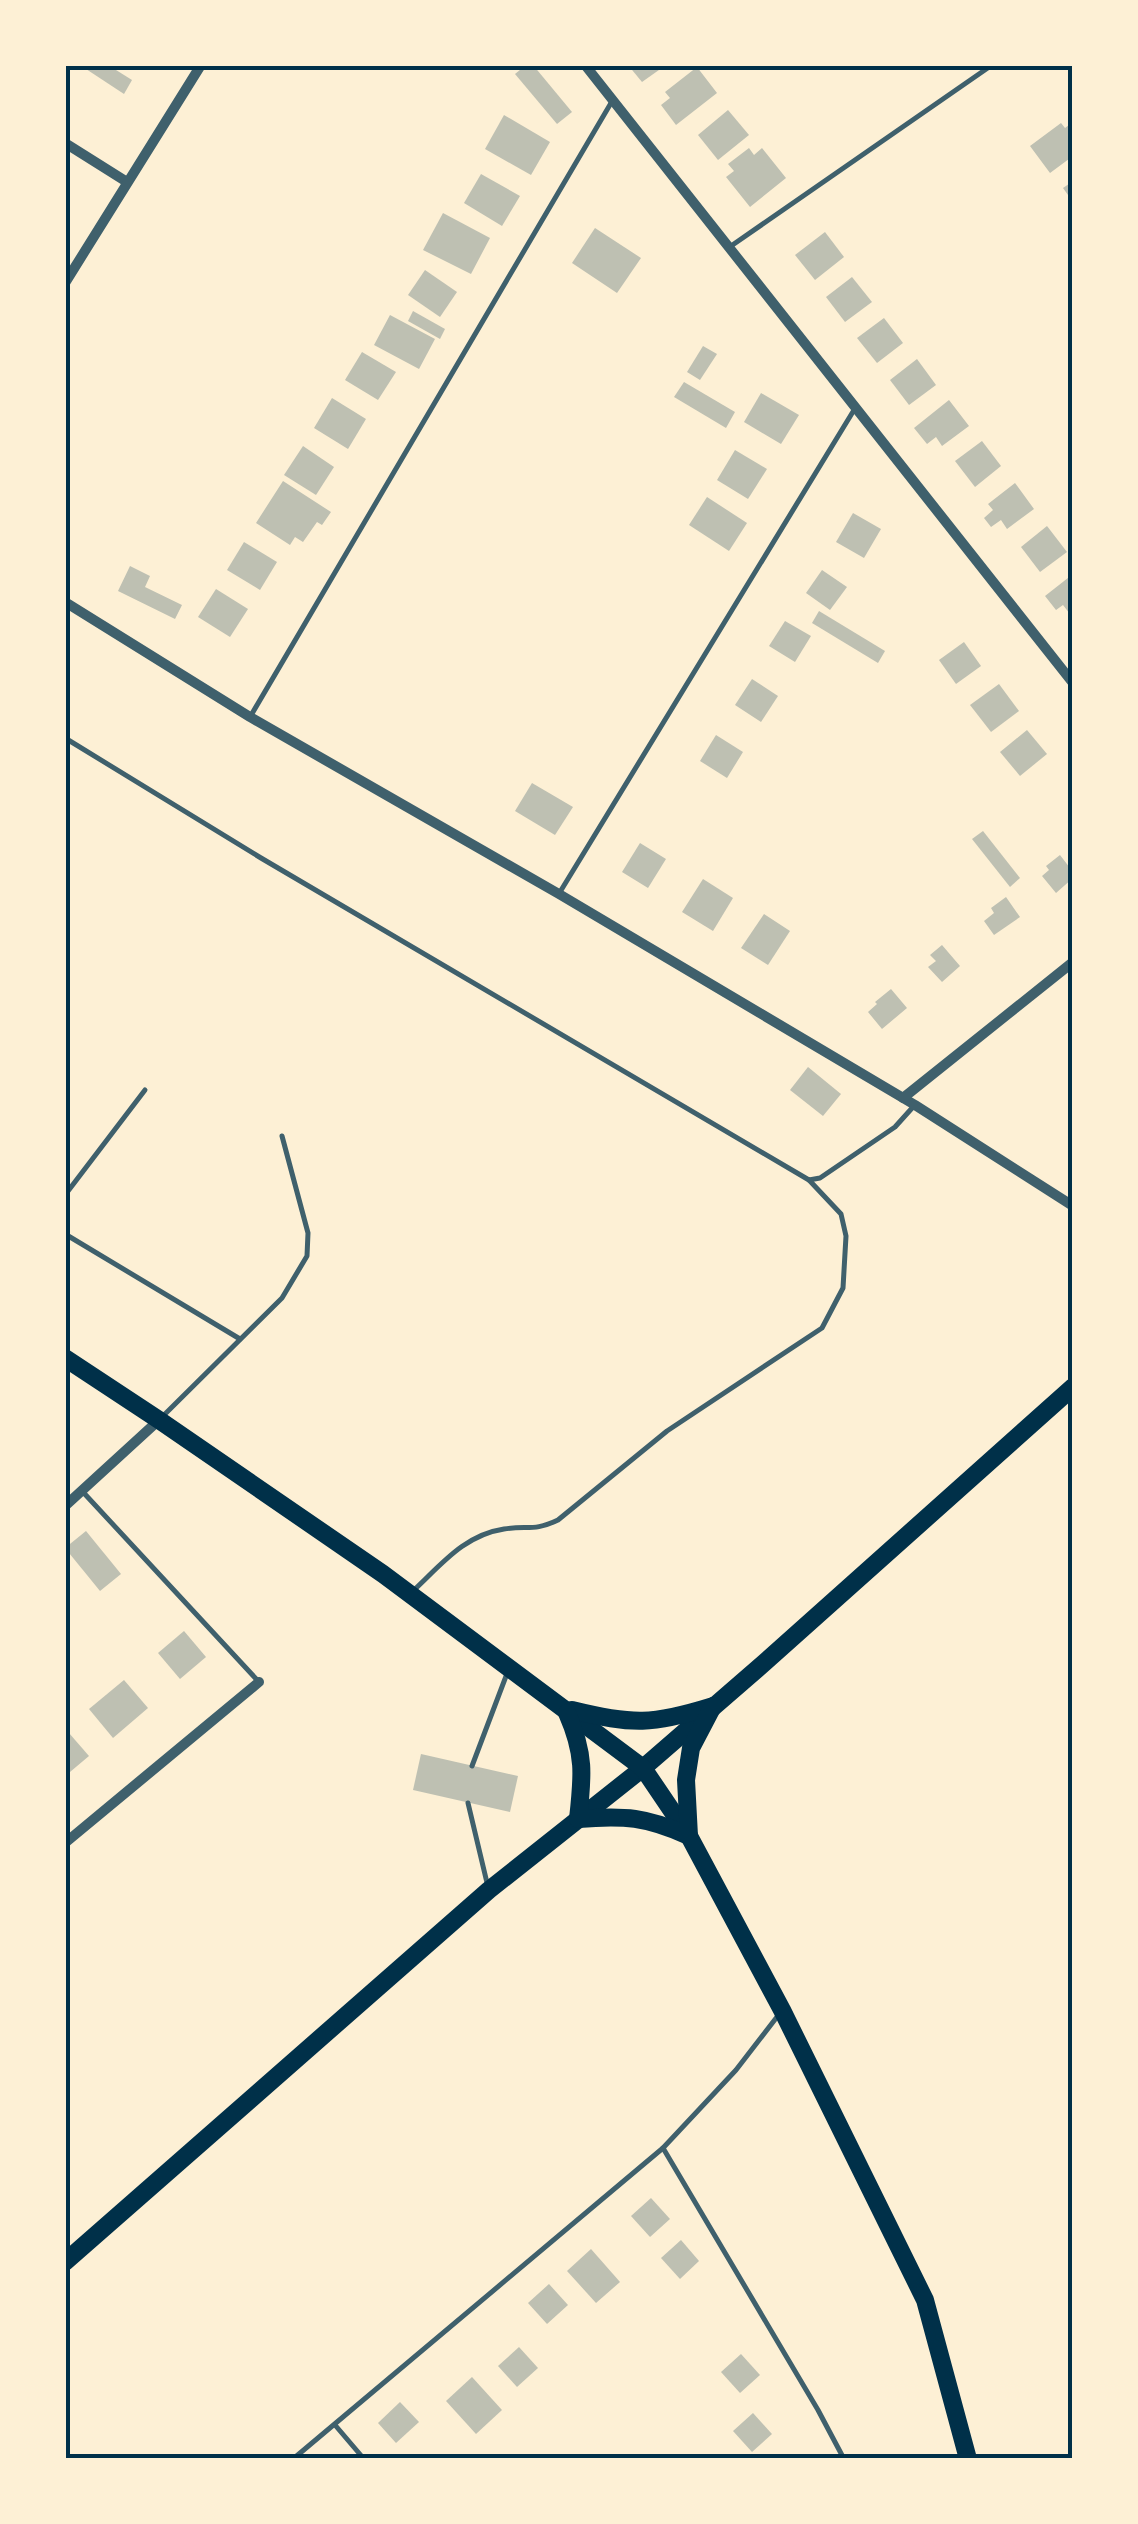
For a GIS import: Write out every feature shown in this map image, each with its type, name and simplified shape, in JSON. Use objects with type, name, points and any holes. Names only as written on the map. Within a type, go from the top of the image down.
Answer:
[{"type":"main road","points":[[65,1358],[410,1594],[642,1768],[689,1836],[782,2010],[925,2300],[968,2459]]},
{"type":"main road","points":[[65,2262],[489,1890],[642,1768],[1073,1387]]},
{"type":"main road","points":[[564,1708],[615,1721],[646,1722],[712,1706]]},
{"type":"main road","points":[[689,1836],[686,1780],[690,1748],[712,1706]]},
{"type":"main road","points":[[564,1708],[579,1740],[582,1768],[578,1819]]},
{"type":"main road","points":[[578,1819],[629,1817],[658,1822],[689,1836]]},
{"type":"street","points":[[65,283],[202,65]]},
{"type":"street","points":[[584,65],[1073,683]]},
{"type":"street","points":[[65,143],[126,182]]},
{"type":"street","points":[[65,602],[250,717],[903,1098],[1073,1206]]},
{"type":"street","points":[[903,1098],[1073,962]]},
{"type":"street","points":[[65,1506],[160,1420]]},
{"type":"street","points":[[65,1843],[259,1682]]},
{"type":"lane","points":[[728,248],[992,65]]},
{"type":"lane","points":[[250,717],[612,100]]},
{"type":"lane","points":[[559,894],[855,408]]},
{"type":"lane","points":[[65,738],[809,1180],[840,1214],[846,1236],[843,1288],[822,1328],[666,1431],[558,1520],[540,1528],[502,1529],[469,1538],[410,1594]]},
{"type":"lane","points":[[65,1195],[145,1090]]},
{"type":"lane","points":[[809,1180],[820,1178],[895,1126],[914,1105]]},
{"type":"lane","points":[[160,1420],[282,1298],[306,1256],[308,1232],[282,1136]]},
{"type":"lane","points":[[65,1234],[240,1339]]},
{"type":"lane","points":[[82,1491],[259,1682]]},
{"type":"lane","points":[[472,1766],[509,1668]]},
{"type":"lane","points":[[468,1802],[489,1890]]},
{"type":"lane","points":[[293,2459],[663,2148],[736,2070],[782,2010]]},
{"type":"lane","points":[[663,2148],[844,2459]]},
{"type":"lane","points":[[335,2424],[364,2459]]},
{"type":"building","points":[[89,65],[108,65],[132,80],[124,94],[86,69]]},
{"type":"building","points":[[526,65],[533,65],[572,112],[557,124],[515,74]]},
{"type":"building","points":[[628,65],[666,65],[642,82]]},
{"type":"building","points":[[697,67],[717,93],[676,125],[661,105],[670,98],[665,92]]},
{"type":"building","points":[[728,110],[749,135],[718,160],[698,135]]},
{"type":"building","points":[[504,115],[550,142],[531,175],[485,149]]},
{"type":"building","points":[[1073,122],[1073,156],[1050,173],[1030,146],[1061,123],[1065,128]]},
{"type":"building","points":[[749,148],[754,155],[762,148],[786,178],[750,207],[726,177],[734,171],[728,164]]},
{"type":"building","points":[[481,174],[520,196],[502,226],[464,203]]},
{"type":"building","points":[[1073,181],[1073,202],[1063,188]]},
{"type":"building","points":[[443,213],[490,238],[471,274],[423,250]]},
{"type":"building","points":[[595,228],[641,258],[617,293],[572,263]]},
{"type":"building","points":[[825,232],[844,257],[815,280],[795,255]]},
{"type":"building","points":[[425,270],[457,292],[440,317],[408,295]]},
{"type":"building","points":[[852,277],[872,302],[845,322],[826,297]]},
{"type":"building","points":[[413,311],[445,329],[440,339],[408,321]]},
{"type":"building","points":[[390,315],[435,339],[419,369],[374,345]]},
{"type":"building","points":[[884,318],[903,343],[877,363],[857,338]]},
{"type":"building","points":[[703,346],[717,354],[700,380],[687,372]]},
{"type":"building","points":[[362,352],[396,372],[378,400],[345,380]]},
{"type":"building","points":[[917,359],[936,385],[909,405],[890,380]]},
{"type":"building","points":[[684,382],[735,412],[726,428],[674,397]]},
{"type":"building","points":[[761,393],[799,415],[781,444],[744,422]]},
{"type":"building","points":[[332,398],[366,419],[348,449],[314,428]]},
{"type":"building","points":[[949,400],[969,426],[942,446],[936,437],[927,444],[914,428]]},
{"type":"building","points":[[982,441],[1001,466],[975,487],[955,461]]},
{"type":"building","points":[[303,446],[334,467],[316,495],[284,475]]},
{"type":"building","points":[[735,450],[767,469],[748,499],[717,480]]},
{"type":"building","points":[[283,481],[331,512],[322,525],[317,522],[303,542],[295,537],[290,545],[256,523]]},
{"type":"building","points":[[1015,483],[1034,509],[1007,529],[1001,520],[991,527],[984,518],[993,510],[988,504]]},
{"type":"building","points":[[707,497],[747,523],[729,551],[689,525]]},
{"type":"building","points":[[853,513],[881,529],[864,558],[836,542]]},
{"type":"building","points":[[1047,526],[1067,552],[1040,572],[1021,547]]},
{"type":"building","points":[[244,542],[277,562],[260,590],[227,570]]},
{"type":"building","points":[[130,566],[150,576],[145,587],[182,605],[175,619],[118,591]]},
{"type":"building","points":[[822,570],[847,587],[830,610],[806,593]]},
{"type":"building","points":[[1073,574],[1073,618],[1063,605],[1056,610],[1045,596]]},
{"type":"building","points":[[216,589],[248,609],[230,637],[198,617]]},
{"type":"building","points":[[819,611],[885,651],[878,663],[812,623]]},
{"type":"building","points":[[785,621],[811,636],[795,662],[769,646]]},
{"type":"building","points":[[964,642],[981,666],[956,684],[939,660]]},
{"type":"building","points":[[752,679],[778,696],[761,722],[735,705]]},
{"type":"building","points":[[999,684],[1019,711],[991,732],[970,705]]},
{"type":"building","points":[[1027,730],[1047,754],[1020,776],[1000,752]]},
{"type":"building","points":[[716,735],[743,752],[727,778],[700,761]]},
{"type":"building","points":[[532,783],[573,807],[555,835],[515,811]]},
{"type":"building","points":[[983,831],[1020,878],[1010,887],[972,839]]},
{"type":"building","points":[[640,843],[666,859],[648,888],[622,872]]},
{"type":"building","points":[[1060,855],[1073,878],[1056,893],[1042,876],[1049,870],[1046,866]]},
{"type":"building","points":[[703,879],[733,898],[713,931],[682,912]]},
{"type":"building","points":[[1006,897],[1020,917],[994,935],[984,921],[994,913],[991,908]]},
{"type":"building","points":[[764,914],[790,931],[768,965],[741,948]]},
{"type":"building","points":[[942,945],[960,966],[942,982],[928,967],[936,961],[930,955]]},
{"type":"building","points":[[891,989],[907,1008],[882,1029],[868,1012]]},
{"type":"building","points":[[808,1067],[841,1094],[823,1116],[790,1090]]},
{"type":"building","points":[[86,1531],[121,1574],[100,1591],[65,1548]]},
{"type":"building","points":[[184,1631],[206,1657],[180,1679],[158,1653]]},
{"type":"building","points":[[124,1680],[148,1708],[113,1738],[89,1709]]},
{"type":"building","points":[[69,1733],[89,1756],[70,1772],[65,1766],[65,1736]]},
{"type":"building","points":[[421,1754],[518,1776],[510,1812],[413,1790]]},
{"type":"building","points":[[651,2198],[670,2219],[650,2237],[631,2216]]},
{"type":"building","points":[[681,2240],[699,2261],[680,2279],[661,2258]]},
{"type":"building","points":[[591,2249],[620,2282],[596,2303],[567,2271]]},
{"type":"building","points":[[549,2284],[568,2305],[547,2324],[528,2303]]},
{"type":"building","points":[[519,2347],[538,2368],[517,2387],[498,2366]]},
{"type":"building","points":[[741,2354],[760,2375],[740,2393],[721,2372]]},
{"type":"building","points":[[472,2377],[502,2410],[476,2434],[446,2401]]},
{"type":"building","points":[[400,2402],[419,2422],[396,2443],[378,2423]]},
{"type":"building","points":[[753,2413],[772,2434],[752,2452],[733,2431]]}]
